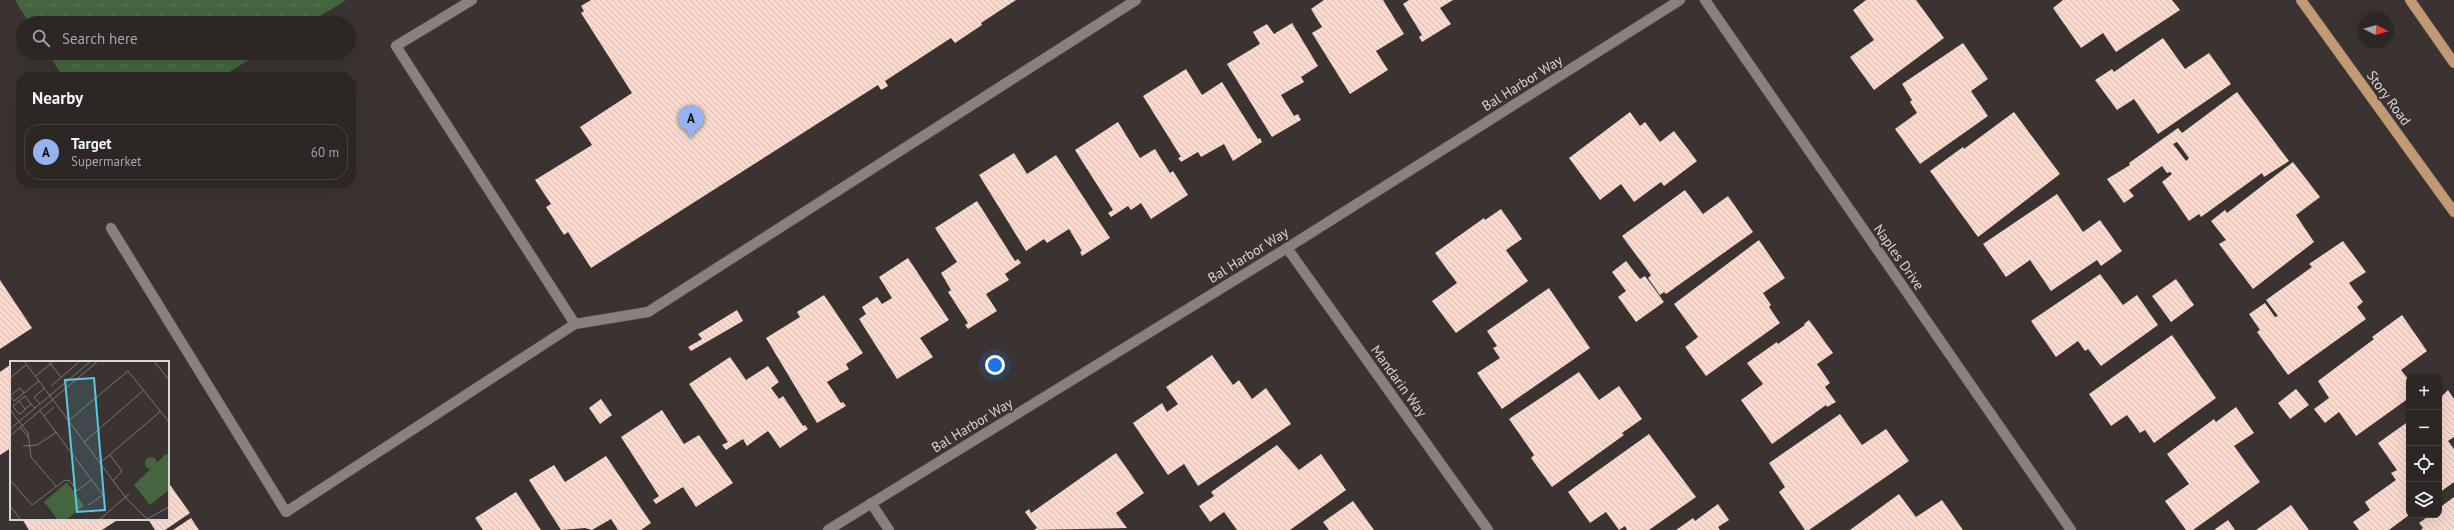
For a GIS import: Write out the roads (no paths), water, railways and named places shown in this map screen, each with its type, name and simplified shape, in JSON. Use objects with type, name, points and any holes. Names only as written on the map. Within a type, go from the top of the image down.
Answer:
[{"type":"main road","name":"Story Road","points":[[2301,0],[2454,212]]},
{"type":"main road","points":[[2410,0],[2454,63]]},
{"type":"street","points":[[472,0],[396,46],[575,324]]},
{"type":"street","points":[[111,228],[286,512],[575,324],[648,312],[1136,0]]},
{"type":"street","name":"Bal Harbor Way","points":[[828,530],[1287,248],[1680,0]]},
{"type":"street","name":"Naples Drive","points":[[1705,0],[2071,530]]},
{"type":"street","name":"Mandarin Way","points":[[1287,248],[1488,530]]},
{"type":"street","points":[[871,503],[889,530]]},
{"type":"place","name":"Target","points":[[691,138]]}]
